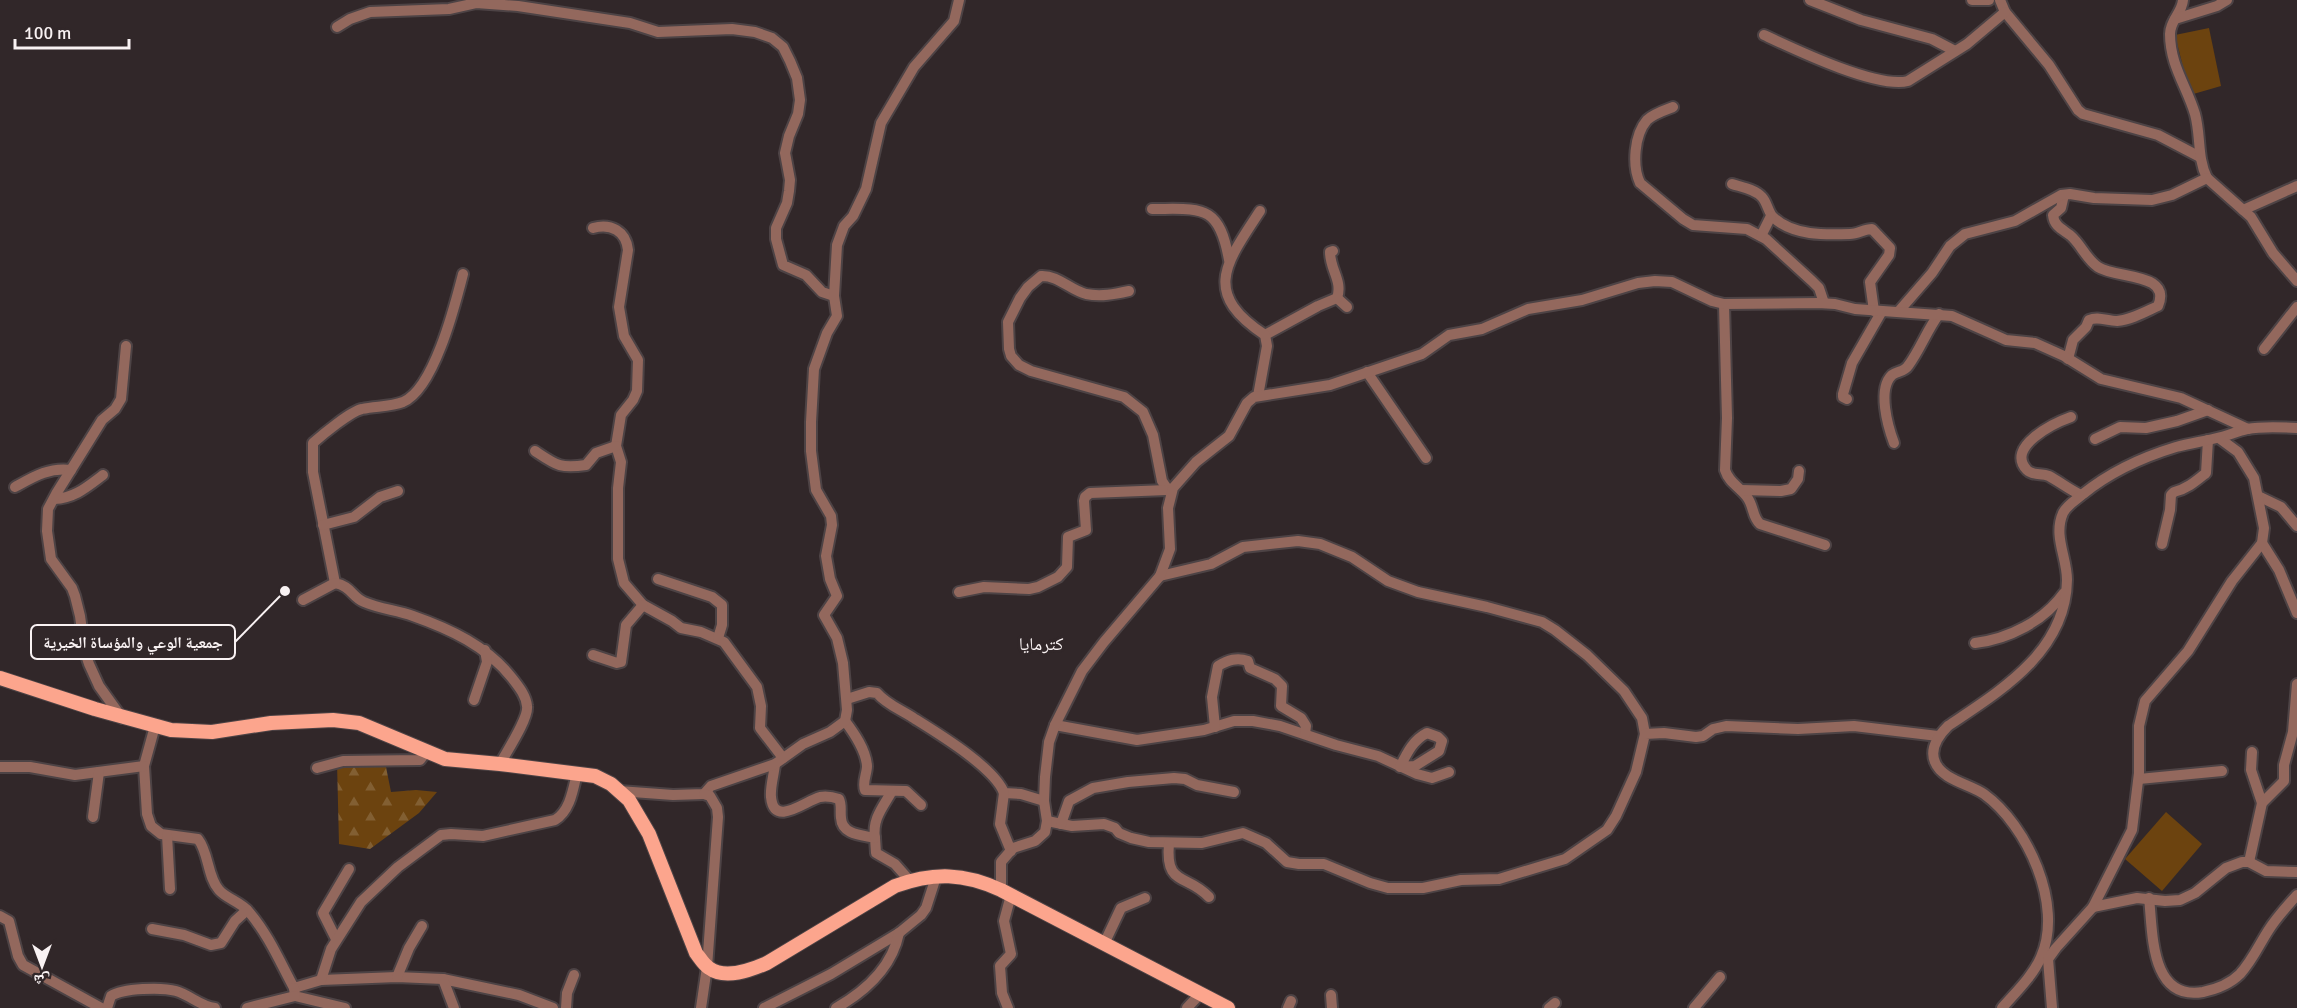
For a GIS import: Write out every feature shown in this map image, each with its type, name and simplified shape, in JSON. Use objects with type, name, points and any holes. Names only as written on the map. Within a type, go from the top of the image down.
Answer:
[{"type":"main road","points":[[0,678],[122,718],[155,726],[192,732],[212,732],[233,731],[271,723],[333,720],[360,723],[445,759],[595,776],[611,784],[629,801],[649,834],[696,953],[707,967],[723,973],[752,970],[766,963],[895,886],[936,877],[962,877],[979,880],[1006,892],[1221,1006]]},
{"type":"street","points":[[921,805],[909,793],[865,790],[863,784],[867,765],[865,758],[853,732],[845,722],[847,699],[840,647],[824,615],[837,596],[830,579],[826,556],[832,525],[829,510],[816,490],[811,451],[814,369],[827,333],[837,316],[834,296],[837,244],[844,226],[853,216],[866,189],[881,123],[914,67],[954,21],[959,0]]},
{"type":"street","points":[[1810,0],[1861,20],[1932,39],[1955,51]]},
{"type":"street","points":[[1972,0],[1989,0]]},
{"type":"street","points":[[2000,0],[2005,12],[2049,65],[2078,110],[2083,114],[2158,135],[2200,157]]},
{"type":"street","points":[[2183,0],[2182,9],[2174,19],[2169,34],[2178,77],[2194,112],[2200,157],[2207,178],[2221,193],[2251,217],[2273,253],[2297,281]]},
{"type":"street","points":[[2174,19],[2217,6],[2227,0]]},
{"type":"street","points":[[337,27],[350,19],[370,12],[436,10],[476,3],[518,6],[622,22],[658,32],[732,29],[755,32],[772,38],[783,47],[790,61],[800,100],[798,114],[785,153],[790,180],[787,203],[776,228],[778,248],[783,265],[806,276],[822,292],[834,296]]},
{"type":"street","points":[[1764,35],[1824,61],[1896,83],[1908,81],[1967,44],[2005,12]]},
{"type":"street","points":[[1673,107],[1648,118],[1639,134],[1636,158],[1640,183],[1693,225],[1748,230],[1761,236],[1819,288],[1824,303]]},
{"type":"street","points":[[1899,311],[1959,237],[1973,231],[2015,221],[2064,195],[2101,199],[2152,200],[2172,195],[2207,178]]},
{"type":"street","points":[[1731,184],[1749,189],[1762,196],[1772,216],[1782,224],[1820,235],[1850,234],[1863,229],[1872,229],[1890,248],[1889,255],[1870,282],[1878,311],[1852,363],[1843,394],[1846,399]]},
{"type":"street","points":[[2243,210],[2297,186]]},
{"type":"street","points":[[2064,195],[2061,208],[2053,215],[2053,219],[2061,230],[2070,235],[2098,267],[2135,278],[2151,280],[2156,284],[2160,300],[2158,306],[2129,319],[2115,321],[2095,317],[2089,320],[2086,327],[2073,340],[2068,358]]},
{"type":"street","points":[[1152,209],[1207,212],[1225,239],[1229,260],[1226,279],[1227,299],[1236,312],[1265,335],[1267,346],[1258,396]]},
{"type":"street","points":[[1229,260],[1260,211]]},
{"type":"street","points":[[1761,236],[1772,216]]},
{"type":"street","points":[[593,228],[604,225],[614,228],[625,238],[628,245],[619,307],[624,336],[638,360],[637,391],[633,400],[621,414],[616,446],[621,462],[618,488],[618,559],[625,585],[643,604],[681,628],[718,638],[724,642],[757,687],[761,706],[760,728],[779,761],[771,796],[775,810],[789,811],[820,797],[835,798],[841,802],[843,826],[856,835],[875,838]]},
{"type":"street","points":[[1333,251],[1330,252],[1330,264],[1339,283],[1337,298]]},
{"type":"street","points":[[334,583],[313,472],[313,443],[355,411],[405,401],[417,390],[438,353],[452,315],[463,274]]},
{"type":"street","points":[[1129,291],[1103,296],[1084,293],[1054,278],[1041,276],[1024,292],[1008,322],[1009,349],[1014,361],[1031,371],[1124,397],[1143,412],[1153,435],[1162,482],[1169,492]]},
{"type":"street","points":[[1008,1008],[1002,993],[1000,966],[1011,954],[1004,921],[1006,892],[1001,862],[1011,850],[1028,845],[1045,832],[1047,821],[1044,801],[1049,742],[1055,725],[1082,671],[1160,576],[1170,549],[1169,492],[1196,462],[1229,436],[1247,403],[1258,396],[1330,385],[1422,354],[1449,335],[1482,329],[1528,309],[1582,300],[1655,280],[1672,282],[1712,301],[1724,303],[1824,303],[1878,311],[1939,314],[1964,320],[2006,340],[2035,343],[2068,358],[2101,379],[2181,398],[2248,429]]},
{"type":"street","points":[[1265,335],[1337,298]]},
{"type":"street","points":[[1337,298],[1347,307]]},
{"type":"street","points":[[1724,303],[1727,418],[1725,470],[1730,481],[1750,501],[1755,519],[1760,525],[1825,545]]},
{"type":"street","points":[[2264,348],[2297,307]]},
{"type":"street","points":[[1894,442],[1885,411],[1889,380],[1892,375],[1907,368],[1939,314]]},
{"type":"street","points":[[122,718],[99,686],[89,664],[85,652],[81,616],[75,596],[72,588],[51,559],[47,518],[48,508],[102,420],[115,409],[121,399],[126,346]]},
{"type":"street","points":[[1367,372],[1394,408],[1426,458]]},
{"type":"street","points":[[2094,439],[2120,427],[2146,428],[2178,421],[2208,410]]},
{"type":"street","points":[[2071,417],[2042,431],[2027,442],[2023,461],[2025,468],[2032,474],[2047,475],[2081,495]]},
{"type":"street","points":[[2052,1008],[2045,959],[2047,910],[2043,884],[2034,859],[2018,830],[2000,807],[1982,792],[1948,776],[1938,768],[1934,756],[1938,736],[1948,726],[2013,680],[2032,662],[2056,628],[2067,582],[2065,560],[2059,543],[2059,530],[2067,508],[2081,495],[2102,480],[2141,460],[2175,447],[2248,429],[2297,428]]},
{"type":"street","points":[[2002,1008],[2093,907],[2132,830],[2139,779],[2139,726],[2145,701],[2188,651],[2236,576],[2262,543],[2264,528],[2254,478],[2246,461],[2238,452],[2214,439]]},
{"type":"street","points":[[2162,544],[2171,495],[2206,473],[2214,439]]},
{"type":"street","points":[[535,451],[557,466],[576,466],[586,465],[596,453],[616,446]]},
{"type":"street","points":[[15,487],[41,473],[58,469],[71,470]]},
{"type":"street","points":[[1741,490],[1791,489],[1798,479],[1799,471]]},
{"type":"street","points":[[54,500],[81,492],[103,475]]},
{"type":"street","points":[[323,525],[354,517],[380,497],[398,491]]},
{"type":"street","points":[[959,592],[984,587],[1029,589],[1058,577],[1067,567],[1068,537],[1086,530],[1084,501],[1085,497],[1090,494],[1169,492]]},
{"type":"street","points":[[2258,496],[2281,507],[2297,526]]},
{"type":"street","points":[[1047,821],[1072,826],[1104,824],[1131,838],[1169,843],[1209,842],[1243,833],[1257,838],[1292,864],[1324,864],[1370,884],[1388,888],[1423,888],[1461,880],[1510,877],[1565,859],[1607,830],[1636,772],[1645,734],[1642,718],[1624,691],[1587,655],[1542,622],[1418,592],[1388,581],[1352,557],[1320,544],[1298,541],[1244,548],[1211,564],[1160,576]]},
{"type":"street","points":[[2262,543],[2279,570],[2297,613]]},
{"type":"street","points":[[658,579],[712,597],[722,605],[722,625],[718,638]]},
{"type":"street","points":[[303,600],[334,583],[345,585],[361,601],[412,616],[452,632],[485,650],[518,686],[527,705],[525,717],[501,764]]},
{"type":"street","points":[[1975,643],[2000,638],[2025,627],[2057,604],[2065,593]]},
{"type":"street","points":[[593,655],[617,663],[621,662],[627,625],[643,604]]},
{"type":"street","points":[[474,700],[486,662],[485,650]]},
{"type":"street","points":[[1215,727],[1212,697],[1218,666],[1229,660],[1242,659],[1248,661],[1250,668],[1275,679],[1282,686],[1281,706],[1301,718],[1306,726],[1305,734]]},
{"type":"street","points":[[2262,803],[2284,781],[2284,765],[2293,732],[2297,684]]},
{"type":"street","points":[[847,699],[869,692],[877,693],[886,702],[914,718],[996,778],[1004,794],[1000,824],[1003,836],[1011,850]]},
{"type":"street","points":[[1055,725],[1137,740],[1204,730],[1234,721],[1253,721],[1280,726],[1336,746],[1378,756],[1400,767],[1432,778],[1449,772]]},
{"type":"street","points":[[704,794],[711,786],[779,761],[803,744],[830,732],[845,722]]},
{"type":"street","points":[[155,726],[144,766],[147,814],[155,830],[167,835],[198,838],[206,853],[214,882],[219,890],[248,910],[269,942],[294,992],[345,1008]]},
{"type":"street","points":[[1645,734],[1664,733],[1696,737],[1703,736],[1718,727],[1726,726],[1798,729],[1854,726],[1938,736]]},
{"type":"street","points":[[317,768],[343,761],[420,760],[426,752]]},
{"type":"street","points":[[2249,862],[2262,803],[2251,770],[2252,752]]},
{"type":"street","points":[[0,767],[30,767],[75,776],[144,766]]},
{"type":"street","points":[[2139,779],[2222,771]]},
{"type":"street","points":[[93,817],[99,772]]},
{"type":"street","points":[[321,980],[336,939],[361,902],[398,867],[441,835],[497,834],[555,820],[563,815],[577,773]]},
{"type":"street","points":[[1061,824],[1069,801],[1093,788],[1118,783],[1185,779],[1197,785],[1234,792]]},
{"type":"street","points":[[619,791],[673,795],[704,794],[710,796],[714,802],[718,817],[707,967],[701,1008]]},
{"type":"street","points":[[892,791],[877,815],[873,828],[876,853],[895,864],[910,881]]},
{"type":"street","points":[[1004,794],[1021,794],[1044,801]]},
{"type":"street","points":[[167,835],[170,889]]},
{"type":"street","points":[[1169,843],[1170,870],[1209,897]]},
{"type":"street","points":[[2093,907],[2128,899],[2180,900],[2195,893],[2226,868],[2237,863],[2249,862],[2266,871],[2297,872]]},
{"type":"street","points":[[336,939],[323,913],[349,869]]},
{"type":"street","points":[[764,1008],[831,974],[900,933],[926,908],[936,877]]},
{"type":"street","points":[[2149,898],[2159,969],[2168,983],[2179,990],[2195,993],[2216,989],[2238,976],[2276,919],[2297,894]]},
{"type":"street","points":[[1104,944],[1121,908],[1145,897]]},
{"type":"street","points":[[152,929],[184,935],[211,945],[221,943],[235,921],[248,910]]},
{"type":"street","points":[[0,916],[9,921],[18,956],[23,965],[101,1008]]},
{"type":"street","points":[[397,977],[409,948],[422,926]]},
{"type":"street","points":[[836,1008],[855,996],[885,967],[897,946],[900,933]]},
{"type":"street","points":[[566,1008],[567,993],[574,975]]},
{"type":"street","points":[[247,1008],[260,1006],[321,980],[397,977],[443,979],[519,995],[553,1008]]},
{"type":"street","points":[[1694,1008],[1720,977]]},
{"type":"street","points":[[443,979],[454,1008]]},
{"type":"street","points":[[106,1008],[109,998],[120,991],[174,990],[201,1005],[215,1008]]},
{"type":"street","points":[[1187,1008],[1200,994]]},
{"type":"street","points":[[1331,995],[1332,1008]]},
{"type":"green space","points":[[2209,28],[2221,86],[2190,95],[2175,35]]},
{"type":"green space","points":[[337,762],[386,767],[391,792],[416,790],[437,792],[419,813],[370,849],[339,844]]},
{"type":"green space","points":[[2166,812],[2202,844],[2162,891],[2125,859]]},
{"type":"place","name":"جمعية الوعي والمؤساة الخيرية","points":[[285,591]]},
{"type":"district","name":"كترمايا","points":[[1041,644]]}]
